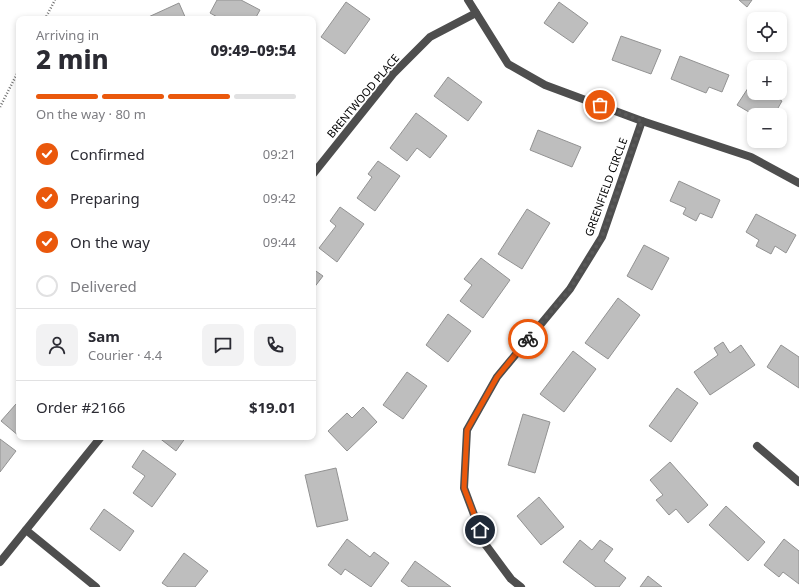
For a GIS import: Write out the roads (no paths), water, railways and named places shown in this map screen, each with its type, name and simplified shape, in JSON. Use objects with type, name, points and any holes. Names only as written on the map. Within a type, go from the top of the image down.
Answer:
[{"type":"street","points":[[468,0],[508,64],[545,85],[642,121],[751,157],[799,183]]},
{"type":"street","name":"BRENTWOOD PLACE","points":[[316,170],[392,74],[430,37],[476,13]]},
{"type":"street","name":"GREENFIELD CIRCLE","points":[[521,587],[511,579],[485,544],[464,488],[467,430],[497,377],[570,289],[602,237],[642,121]]},
{"type":"street","points":[[0,562],[99,440]]},
{"type":"street","points":[[757,446],[799,482]]},
{"type":"street","points":[[26,530],[96,587]]}]
